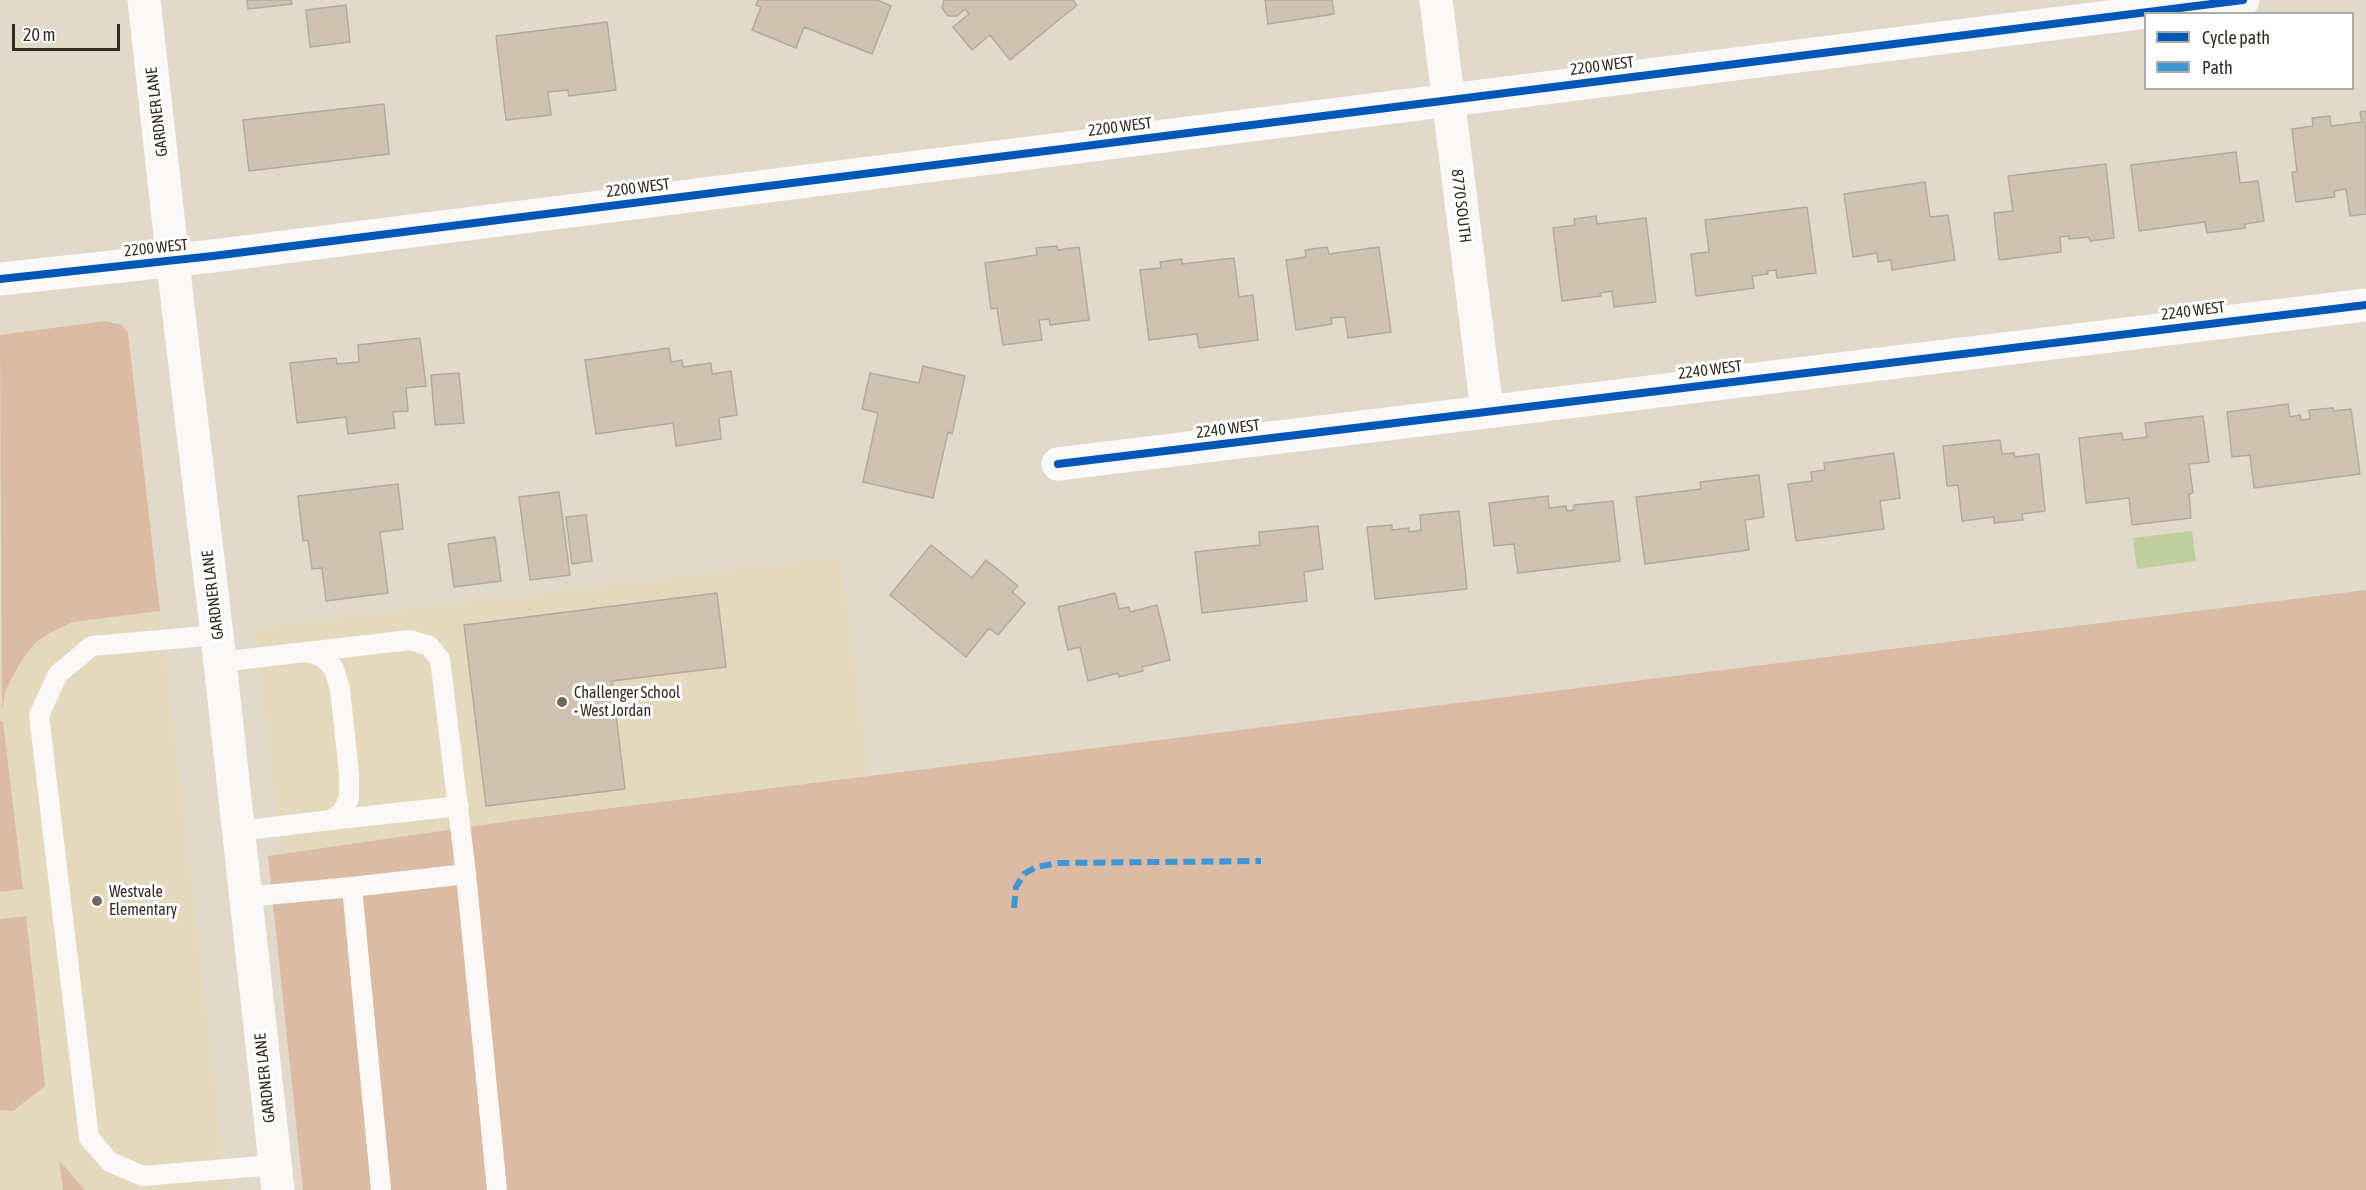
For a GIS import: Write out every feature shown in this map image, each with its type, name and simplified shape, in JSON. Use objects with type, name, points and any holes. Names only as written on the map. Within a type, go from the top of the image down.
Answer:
[{"type":"street","name":"GARDNER LANE","points":[[144,0],[219,648],[276,1177]]},
{"type":"street","name":"8770 SOUTH","points":[[1436,0],[1487,411]]},
{"type":"street","name":"2200 WEST","points":[[2147,12],[2243,0]]},
{"type":"street","name":"2200 WEST","points":[[0,279],[2144,12]]},
{"type":"street","name":"2240 WEST","points":[[1058,464],[2366,305]]},
{"type":"lane","points":[[276,1177],[143,1176],[111,1162],[89,1138],[39,715],[58,674],[92,646],[305,652],[410,640],[429,646],[440,659],[459,806],[497,1190]]},
{"type":"lane","points":[[305,652],[322,656],[334,669],[340,689],[349,774],[349,798],[342,813],[331,820]]},
{"type":"lane","points":[[238,831],[459,806]]},
{"type":"lane","points":[[245,897],[466,874]]},
{"type":"lane","points":[[352,887],[381,1190]]},
{"type":"shaded area","name":"Westvale Elementary","points":[[105,321],[122,325],[128,333],[227,1190],[0,1190],[0,335]]},
{"type":"shaded area","points":[[105,321],[122,325],[128,333],[160,611],[73,622],[48,634],[37,641],[21,661],[6,689],[2,709],[0,335]]},
{"type":"shaded area","points":[[2192,531],[2196,561],[2137,569],[2133,538]]},
{"type":"shaded area","name":"Challenger School - West Jordan","points":[[840,556],[869,776],[524,819],[281,854],[255,628]]},
{"type":"shaded area","points":[[2366,590],[2366,1190],[303,1190],[268,856],[524,819]]},
{"type":"shaded area","points":[[0,721],[3,722],[23,889],[0,892]]},
{"type":"shaded area","points":[[26,916],[45,1086],[13,1111],[0,1110],[0,919]]},
{"type":"shaded area","points":[[59,1161],[63,1165],[85,1190],[63,1190]]},
{"type":"building","points":[[247,0],[291,0],[292,4],[248,9]]},
{"type":"building","points":[[758,0],[877,0],[891,6],[872,54],[804,27],[796,48],[752,30],[761,7],[756,5]]},
{"type":"building","points":[[944,0],[1073,0],[1077,5],[1010,60],[990,35],[972,50],[953,27],[969,14],[965,9],[957,16],[948,16],[942,8]]},
{"type":"building","points":[[1265,0],[1332,0],[1334,14],[1268,24]]},
{"type":"building","points":[[346,5],[350,42],[310,47],[306,10]]},
{"type":"building","points":[[607,22],[616,90],[569,96],[568,90],[548,92],[551,115],[506,120],[496,36]]},
{"type":"building","points":[[384,104],[389,154],[249,171],[243,120]]},
{"type":"building","points":[[2366,111],[2366,214],[2350,216],[2346,189],[2334,191],[2335,197],[2296,202],[2292,172],[2297,172],[2292,129],[2313,126],[2312,118],[2330,116],[2331,126],[2362,122],[2360,112]]},
{"type":"building","points":[[2236,152],[2240,183],[2258,181],[2264,221],[2245,224],[2245,228],[2207,233],[2205,222],[2139,231],[2131,165]]},
{"type":"building","points":[[2106,164],[2114,238],[2090,241],[2089,237],[2069,239],[2069,236],[2060,237],[2061,252],[1999,260],[1994,213],[2013,211],[2008,176]]},
{"type":"building","points":[[1925,182],[1930,217],[1948,215],[1955,260],[1892,270],[1891,260],[1878,262],[1877,253],[1853,257],[1844,194]]},
{"type":"building","points":[[1807,207],[1816,273],[1777,278],[1776,270],[1767,271],[1768,274],[1752,276],[1754,288],[1696,296],[1691,254],[1709,252],[1705,220]]},
{"type":"building","points":[[1596,216],[1597,224],[1646,218],[1656,302],[1614,307],[1612,291],[1600,293],[1601,296],[1562,301],[1553,228],[1575,225],[1574,219]]},
{"type":"building","points":[[1057,246],[1058,250],[1079,247],[1089,320],[1050,325],[1049,319],[1039,320],[1042,340],[1003,345],[997,308],[991,309],[985,263],[1037,255],[1036,248]]},
{"type":"building","points":[[1327,247],[1329,254],[1379,247],[1391,332],[1348,338],[1345,317],[1331,318],[1332,324],[1296,330],[1286,260],[1306,257],[1305,250]]},
{"type":"building","points":[[1234,258],[1239,297],[1253,295],[1258,340],[1199,348],[1197,334],[1149,340],[1140,270],[1161,268],[1160,262],[1182,259],[1182,264]]},
{"type":"building","points":[[420,338],[426,386],[406,388],[408,411],[393,412],[395,428],[348,434],[346,417],[297,423],[290,363],[336,358],[337,364],[359,362],[358,345]]},
{"type":"building","points":[[669,348],[671,362],[682,360],[683,367],[711,363],[712,374],[731,371],[737,415],[719,418],[721,439],[676,446],[673,423],[596,434],[585,360]]},
{"type":"building","points":[[923,366],[965,376],[952,434],[948,432],[933,498],[863,482],[878,413],[862,409],[870,373],[919,383]]},
{"type":"building","points":[[459,373],[464,423],[435,425],[431,375]]},
{"type":"building","points":[[2288,404],[2290,417],[2300,415],[2301,420],[2310,419],[2309,410],[2351,409],[2360,474],[2254,488],[2250,455],[2232,457],[2227,412]]},
{"type":"building","points":[[2203,416],[2209,462],[2189,464],[2193,493],[2189,494],[2191,518],[2132,525],[2129,498],[2086,503],[2079,438],[2122,433],[2123,440],[2147,437],[2145,423]]},
{"type":"building","points":[[2000,440],[2002,454],[2014,453],[2015,457],[2039,454],[2045,511],[2022,514],[2023,520],[1994,523],[1994,517],[1962,521],[1958,485],[1947,486],[1943,446]]},
{"type":"building","points":[[1894,453],[1900,498],[1880,501],[1884,529],[1796,541],[1788,484],[1812,481],[1811,472],[1825,470],[1824,463]]},
{"type":"building","points":[[1759,475],[1764,517],[1745,520],[1749,550],[1645,564],[1636,497],[1701,489],[1700,482]]},
{"type":"building","points":[[398,484],[403,529],[380,532],[388,593],[326,601],[322,568],[312,569],[308,540],[303,541],[298,496]]},
{"type":"building","points":[[559,492],[570,575],[530,580],[519,497]]},
{"type":"building","points":[[1548,496],[1549,508],[1566,506],[1567,511],[1574,510],[1574,505],[1613,501],[1620,561],[1518,573],[1514,544],[1494,546],[1489,503]]},
{"type":"building","points":[[1459,511],[1467,589],[1375,599],[1367,527],[1392,525],[1392,530],[1409,528],[1409,532],[1421,530],[1420,515]]},
{"type":"building","points":[[586,515],[592,561],[572,564],[566,517]]},
{"type":"building","points":[[1318,526],[1323,569],[1304,572],[1307,601],[1202,613],[1195,552],[1260,545],[1259,532]]},
{"type":"building","points":[[495,537],[501,581],[454,587],[448,544]]},
{"type":"building","points":[[931,545],[972,578],[986,560],[1018,586],[1012,592],[1025,603],[998,635],[989,628],[966,657],[890,595]]},
{"type":"building","points":[[717,593],[726,667],[612,681],[625,789],[486,806],[464,625]]},
{"type":"building","points":[[1115,593],[1119,609],[1129,607],[1130,612],[1157,605],[1170,660],[1142,667],[1143,671],[1119,677],[1118,673],[1088,681],[1080,647],[1068,650],[1058,607]]},
{"type":"marked path","points":[[1014,908],[1016,887],[1024,874],[1036,867],[1059,863],[1261,861]]},
{"type":"cycle path","points":[[2148,12],[2243,0]]},
{"type":"cycle path","points":[[0,279],[213,256],[2144,12]]},
{"type":"cycle path","points":[[1058,464],[2366,305]]},
{"type":"place","name":"Challenger School - West Jordan","points":[[562,702]]},
{"type":"place","name":"Westvale Elementary","points":[[97,901]]}]
